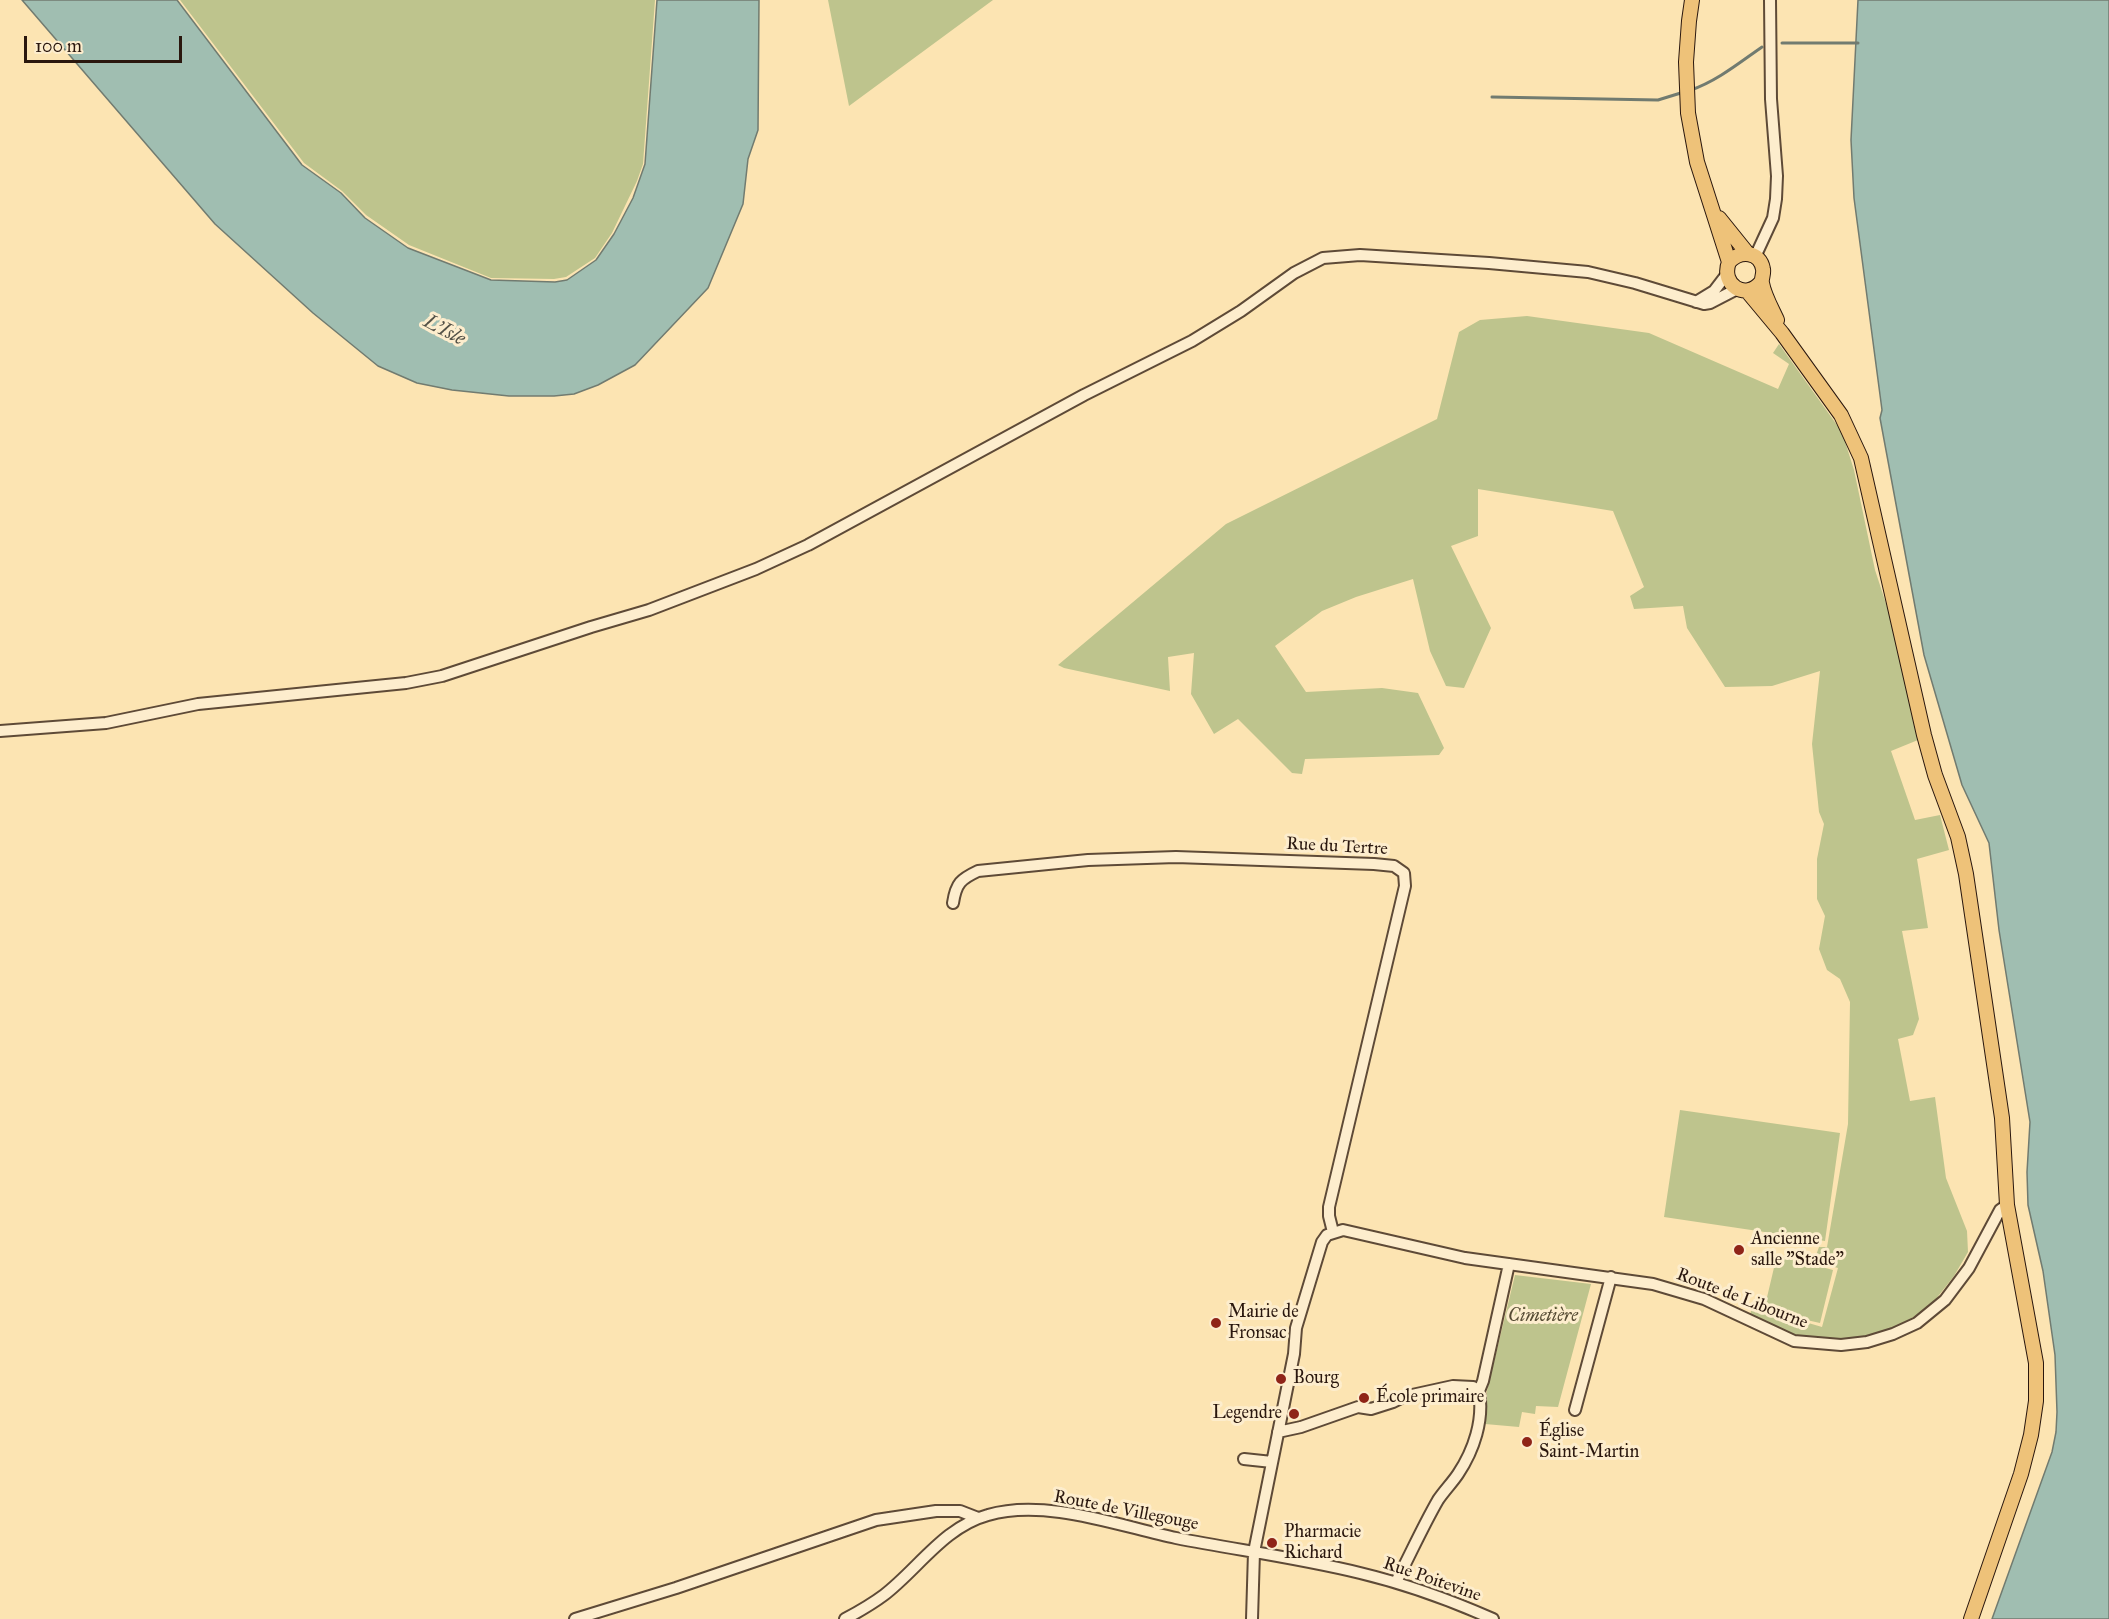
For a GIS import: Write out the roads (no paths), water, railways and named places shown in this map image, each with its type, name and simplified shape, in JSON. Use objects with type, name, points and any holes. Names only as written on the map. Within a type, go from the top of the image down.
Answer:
[{"type":"main road","points":[[1692,0],[1686,62],[1686,90],[1692,139],[1732,285],[1742,290],[1782,333],[1841,415],[1861,458],[1923,735],[1958,837],[1966,874],[2002,1118],[2007,1205],[2036,1363],[2036,1401],[2021,1474],[1971,1619]]},
{"type":"main road","points":[[1714,213],[1762,265],[1761,282],[1757,286],[1742,290]]},
{"type":"main road","points":[[1728,268],[1737,255],[1751,255]]},
{"type":"main road","points":[[1761,282],[1782,333]]},
{"type":"street","points":[[1751,255],[1773,218],[1776,199],[1777,176],[1771,99],[1770,0]]},
{"type":"street","points":[[0,731],[106,723],[198,704],[406,683],[442,676],[649,610],[756,569],[808,545],[1073,400],[1192,341],[1241,311],[1294,273],[1323,258],[1367,256],[1568,270],[1635,283],[1704,304],[1742,290]]},
{"type":"street","points":[[1696,302],[1714,291],[1728,268]]},
{"type":"street","name":"Rue du Tertre","points":[[953,903],[955,891],[962,879],[978,871],[1088,860],[1176,857],[1374,864],[1394,866],[1404,873],[1405,886],[1329,1207],[1334,1232]]},
{"type":"street","name":"Route de Libourne","points":[[1334,1232],[1343,1230],[1410,1247],[1509,1264],[1653,1284],[1704,1299],[1794,1341],[1841,1345],[1867,1342],[1893,1334],[1917,1323],[1945,1300],[1969,1269],[2000,1210],[2007,1205]]},
{"type":"street","points":[[1252,1619],[1254,1552],[1294,1354],[1296,1328],[1322,1242],[1327,1235],[1334,1232]]},
{"type":"street","points":[[1395,1582],[1440,1497],[1469,1456],[1478,1429],[1481,1402],[1479,1391],[1484,1381],[1509,1264]]},
{"type":"street","points":[[1575,1410],[1611,1277]]},
{"type":"street","points":[[1278,1432],[1358,1407],[1371,1409],[1403,1397],[1453,1386],[1473,1387],[1479,1391]]},
{"type":"street","points":[[1244,1459],[1272,1462]]},
{"type":"street","points":[[575,1619],[676,1588],[876,1520],[936,1511],[960,1511],[978,1518]]},
{"type":"street","name":"Route de Villegouge","points":[[845,1619],[884,1594],[957,1529],[978,1518],[1009,1511],[1054,1512],[1254,1552]]},
{"type":"street","name":"Rue Poitevine","points":[[1254,1552],[1358,1572],[1395,1582],[1450,1600],[1493,1619]]},
{"type":"water","name":"L'Isle","points":[[22,0],[177,0],[302,165],[341,193],[365,218],[408,248],[491,280],[555,282],[567,280],[596,260],[614,234],[633,198],[645,164],[657,0],[759,0],[758,130],[748,159],[743,204],[708,288],[635,365],[598,385],[574,394],[554,396],[509,396],[452,390],[417,383],[378,366],[313,313],[215,224]]},
{"type":"water","points":[[1858,0],[2109,0],[2109,1619],[1992,1619],[2052,1452],[2057,1412],[2055,1355],[2043,1271],[2028,1205],[2030,1122],[1999,930],[1989,843],[1962,785],[1924,655],[1880,418],[1882,410],[1854,198],[1851,140]]},
{"type":"waterway","points":[[1782,43],[1858,43]]},
{"type":"waterway","points":[[1691,90],[1719,77],[1762,47]]},
{"type":"waterway","points":[[1492,97],[1658,100],[1684,92]]},
{"type":"place","name":"Ancienne salle \"Stade\"","points":[[1739,1250]]},
{"type":"place","name":"Mairie de Fronsac","points":[[1216,1323]]},
{"type":"place","name":"Bourg","points":[[1281,1379]]},
{"type":"place","name":"École primaire","points":[[1364,1398]]},
{"type":"place","name":"Legendre","points":[[1294,1414]]},
{"type":"place","name":"Église Saint-Martin","points":[[1527,1442]]},
{"type":"place","name":"Pharmacie Richard","points":[[1272,1543]]},
{"type":"park label","name":"Cimetière","points":[[1543,1317]]}]
